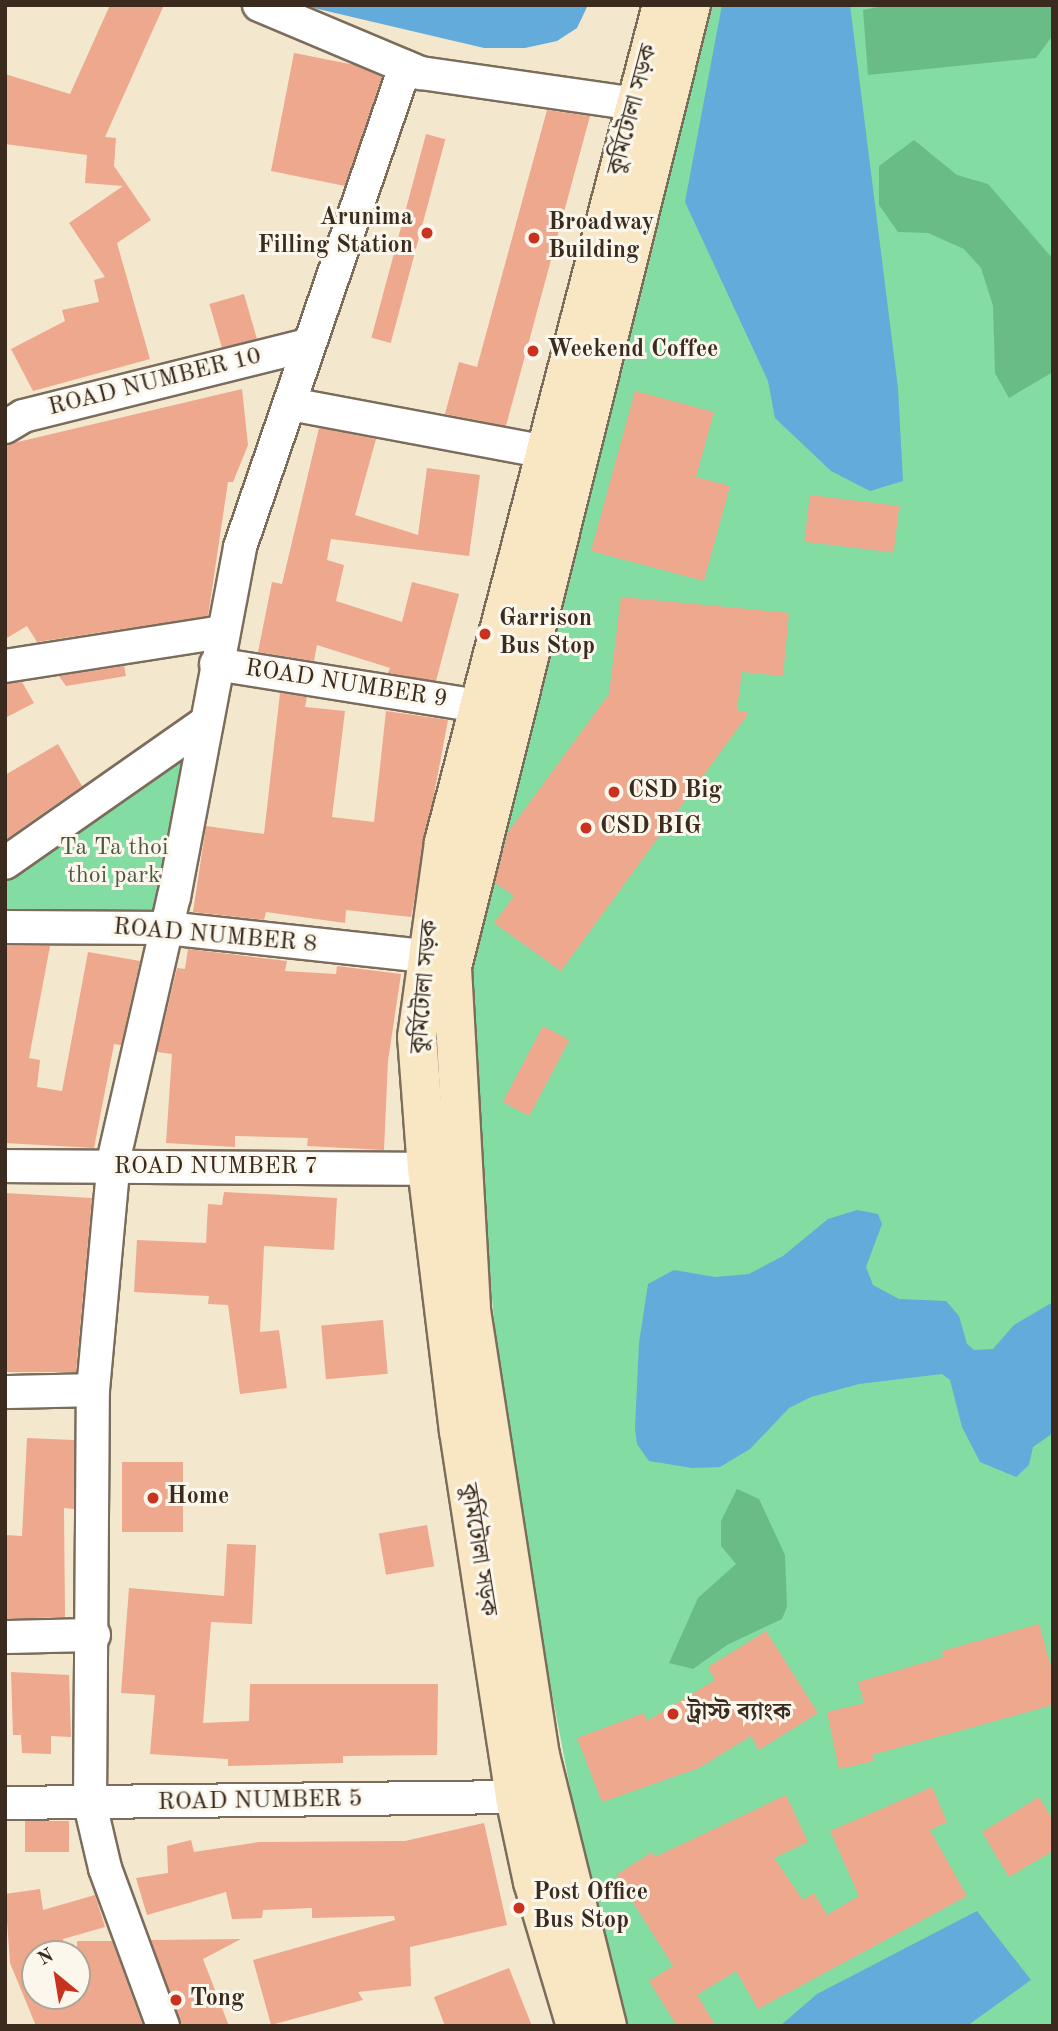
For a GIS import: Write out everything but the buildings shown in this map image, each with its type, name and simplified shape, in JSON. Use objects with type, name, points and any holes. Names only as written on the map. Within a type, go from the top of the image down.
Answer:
[{"type":"main road","name":"কুর্মিটোলা সড়ক","points":[[576,2026],[533,1882],[515,1797],[459,1432],[427,1169],[417,1037],[425,956],[444,842],[477,706],[547,452],[662,5]]},
{"type":"main road","name":"কুর্মিটোলা সড়ক","points":[[607,2026],[540,1756],[471,1308],[452,1029],[452,967],[691,5]]},
{"type":"street","points":[[259,5],[421,73],[635,104]]},
{"type":"street","points":[[163,2026],[105,1868],[90,1804],[94,1634],[93,1390],[114,1167],[166,928],[240,547],[290,404],[307,345],[405,67]]},
{"type":"street","name":"ROAD NUMBER 10","points":[[5,426],[23,416],[307,345]]},
{"type":"street","points":[[290,404],[547,452]]},
{"type":"street","name":"ROAD NUMBER 9","points":[[5,666],[222,632]]},
{"type":"street","name":"ROAD NUMBER 9","points":[[216,663],[477,706]]},
{"type":"street","points":[[5,863],[205,723]]},
{"type":"street","name":"ROAD NUMBER 8","points":[[5,927],[166,928],[425,956]]},
{"type":"street","name":"ROAD NUMBER 7","points":[[5,1166],[427,1169]]},
{"type":"street","points":[[5,1392],[93,1390]]},
{"type":"street","points":[[5,1637],[94,1634]]},
{"type":"street","name":"ROAD NUMBER 5","points":[[5,1803],[515,1797]]},
{"type":"green space","points":[[696,5],[1053,5],[1053,2026],[620,2026],[612,2006],[508,1465],[464,1004]]},
{"type":"green space","points":[[887,5],[1053,5],[1053,35],[1036,58],[868,75],[863,10]]},
{"type":"green space","points":[[914,140],[957,175],[988,184],[1053,259],[1053,372],[1009,398],[995,373],[993,306],[981,268],[964,249],[928,233],[898,232],[879,205],[879,166]]},
{"type":"green space","name":"Ta Ta thoi thoi park","points":[[195,737],[161,920],[5,919],[5,869]]},
{"type":"green space","points":[[737,1489],[759,1499],[785,1555],[787,1607],[782,1619],[727,1645],[693,1669],[669,1663],[698,1598],[736,1564],[721,1546],[721,1521]]},
{"type":"water","points":[[301,5],[588,5],[577,28],[557,41],[525,48],[484,48]]},
{"type":"water","points":[[722,5],[850,5],[898,388],[903,481],[870,491],[831,471],[775,418],[768,381],[685,202]]},
{"type":"water","points":[[857,1210],[878,1214],[882,1224],[866,1267],[873,1285],[899,1299],[946,1301],[959,1316],[967,1344],[974,1350],[993,1349],[1014,1325],[1053,1302],[1053,1433],[1033,1447],[1029,1465],[1016,1477],[980,1462],[962,1427],[950,1380],[942,1374],[859,1384],[811,1397],[789,1408],[750,1449],[720,1467],[692,1468],[649,1461],[637,1444],[635,1429],[639,1343],[648,1284],[674,1270],[715,1277],[749,1274],[783,1256],[828,1219]]},
{"type":"water","points":[[977,1911],[1031,1980],[967,2026],[780,2026],[817,1994]]},
{"type":"place","name":"Arunima Filling Station","points":[[427,233]]},
{"type":"place","name":"Broadway Building","points":[[534,238]]},
{"type":"place","name":"Weekend Coffee","points":[[533,351]]},
{"type":"place","name":"Garrison Bus Stop","points":[[485,634]]},
{"type":"place","name":"CSD Big","points":[[614,792]]},
{"type":"place","name":"CSD BIG","points":[[586,828]]},
{"type":"place","name":"Home","points":[[153,1498]]},
{"type":"place","name":"ট্রাস্ট ব্যাংক","points":[[673,1714]]},
{"type":"place","name":"Post Office Bus Stop","points":[[519,1908]]},
{"type":"place","name":"Tong","points":[[176,2000]]}]
